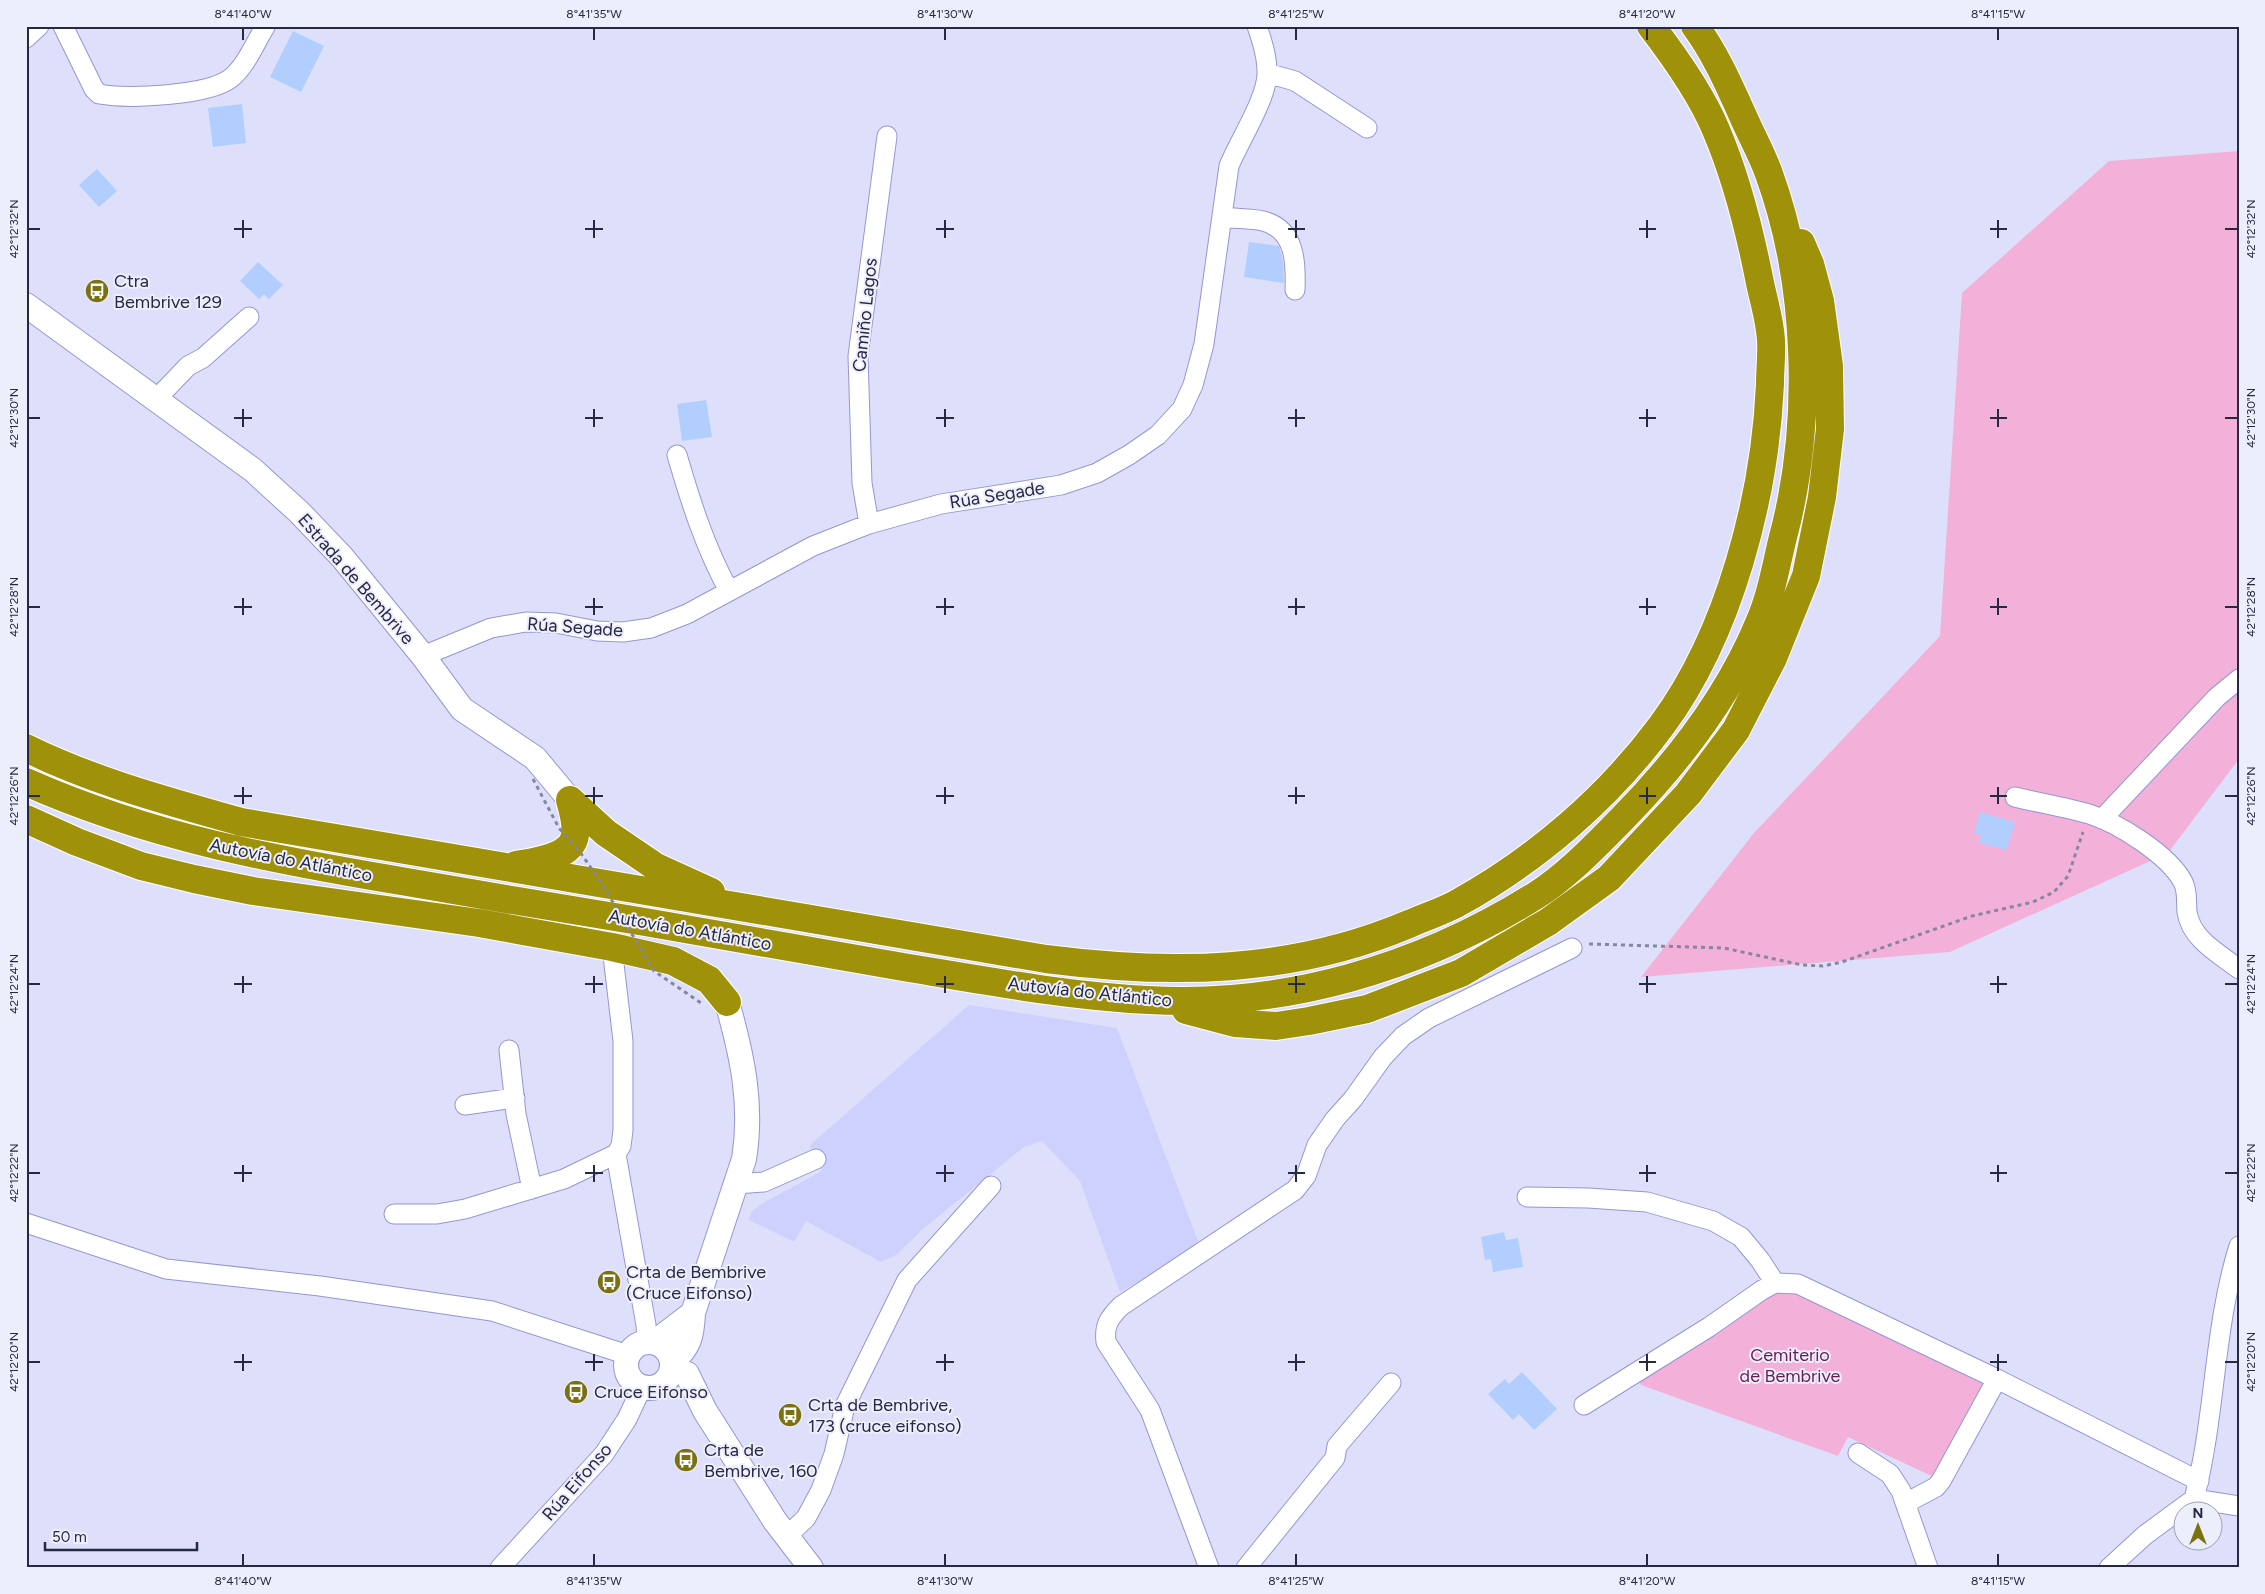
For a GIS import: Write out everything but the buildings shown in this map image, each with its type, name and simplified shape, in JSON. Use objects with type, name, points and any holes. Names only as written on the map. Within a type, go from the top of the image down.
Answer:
[{"type":"highway","name":"Autovía do Atlántico","points":[[26,748],[54,762],[126,789],[241,822],[744,908],[1092,964],[1156,969],[1213,969],[1278,962],[1332,950],[1384,934],[1454,905],[1517,866],[1568,827],[1622,773],[1663,724],[1701,660],[1730,592],[1752,517],[1768,429],[1772,339],[1749,228],[1716,128],[1673,55],[1651,26]]},
{"type":"highway","name":"Autovía do Atlántico","points":[[26,782],[111,817],[254,855],[974,979],[1098,996],[1153,1001],[1235,1023],[1276,1026],[1309,1022],[1367,1008],[1460,973],[1548,922],[1609,878],[1688,794],[1736,730],[1773,658],[1806,576],[1822,497],[1830,429],[1829,366],[1820,301],[1810,264],[1735,99],[1705,40],[1694,26]]},
{"type":"highway","points":[[570,800],[606,833],[656,867],[744,908]]},
{"type":"highway","points":[[503,867],[540,861],[571,845],[575,837],[575,822],[570,800]]},
{"type":"highway","points":[[26,818],[77,842],[141,866],[194,879],[254,891],[479,923],[612,947],[673,961],[709,980],[728,1002]]},
{"type":"street","points":[[26,38],[39,26]]},
{"type":"street","points":[[63,26],[94,90],[98,94],[146,97],[220,84],[226,81],[242,65],[265,27]]},
{"type":"street","name":"Rúa Segade","points":[[423,656],[491,628],[526,622],[556,623],[597,632],[623,632],[651,628],[686,614],[813,546],[869,524],[941,504],[1061,484],[1079,479],[1097,473],[1158,435],[1182,409],[1193,385],[1204,344],[1229,166],[1263,95],[1267,74],[1263,43],[1257,26]]},
{"type":"street","points":[[1267,74],[1295,81],[1367,128]]},
{"type":"street","name":"Camiño Lagos","points":[[869,524],[862,482],[858,356],[887,136]]},
{"type":"street","points":[[1223,217],[1266,222],[1281,232],[1292,246],[1296,262],[1295,290]]},
{"type":"street","name":"Estrada de Bembrive","points":[[26,305],[253,470],[299,512],[342,557],[423,656],[462,709],[535,758],[570,800]]},
{"type":"street","points":[[157,401],[188,366],[203,358],[249,317]]},
{"type":"street","points":[[677,455],[694,515],[712,559],[729,591]]},
{"type":"street","points":[[2102,819],[2217,697],[2239,679]]},
{"type":"street","points":[[2015,797],[2090,814],[2102,819],[2158,853],[2173,867],[2184,883],[2191,926],[2198,938],[2239,969]]},
{"type":"street","points":[[394,1214],[437,1214],[465,1209],[564,1179],[616,1154],[621,1146],[623,1130],[623,1041],[612,947]]},
{"type":"street","points":[[1210,1568],[1150,1410],[1106,1342],[1105,1330],[1109,1317],[1121,1306],[1295,1190],[1306,1176],[1318,1144],[1335,1119],[1353,1099],[1383,1057],[1403,1036],[1429,1018],[1572,948]]},
{"type":"street","points":[[693,1313],[643,1346],[626,1364],[628,1374],[633,1382],[661,1376],[684,1352],[689,1342],[693,1329],[693,1313],[736,1184],[748,1140],[748,1096],[741,1053],[728,1002]]},
{"type":"street","points":[[509,1050],[516,1114],[532,1189]]},
{"type":"street","points":[[465,1105],[515,1098]]},
{"type":"street","points":[[616,1154],[646,1325],[643,1346]]},
{"type":"street","points":[[736,1184],[764,1182],[816,1160]]},
{"type":"street","points":[[786,1537],[806,1518],[821,1490],[834,1454],[844,1406],[907,1280],[991,1186]]},
{"type":"street","points":[[1527,1197],[1606,1198],[1647,1202],[1713,1221],[1741,1237],[1760,1260],[1774,1283]]},
{"type":"street","points":[[26,1223],[166,1269],[320,1286],[492,1312],[667,1350],[661,1376]]},
{"type":"street","points":[[2109,1568],[2145,1535],[2194,1499],[2210,1419],[2219,1332],[2239,1246]]},
{"type":"street","points":[[1584,1405],[1709,1327],[1774,1283],[1798,1284],[1997,1380],[2199,1481]]},
{"type":"street","points":[[661,1376],[705,1411],[786,1537],[811,1568]]},
{"type":"street","name":"Rúa Eifonso","points":[[500,1568],[604,1454],[627,1419],[661,1376]]},
{"type":"street","points":[[1906,1503],[1936,1487],[1941,1481],[1997,1380]]},
{"type":"street","points":[[1246,1568],[1335,1458],[1338,1446],[1391,1383]]},
{"type":"street","points":[[1858,1453],[1890,1474],[1901,1491],[1928,1568]]},
{"type":"street","points":[[2194,1499],[2239,1506]]},
{"type":"path","points":[[533,779],[559,828],[580,852],[602,884],[654,971],[701,1003]]},
{"type":"path","points":[[1572,948],[1586,944],[1724,948],[1802,965],[1823,966],[1842,962],[1972,916],[2033,902],[2054,892],[2068,876],[2082,833],[2091,824],[2102,819]]},
{"type":"shaded area","points":[[969,1005],[1117,1028],[1198,1241],[1190,1251],[1120,1292],[1080,1181],[1042,1141],[1024,1147],[924,1228],[896,1255],[881,1262],[806,1221],[794,1242],[749,1220],[751,1212],[763,1203],[822,1171],[809,1146]]},
{"type":"green space","points":[[2239,151],[2239,759],[2168,853],[1950,952],[1641,977],[1754,833],[1940,636],[1962,293],[2109,161]]},
{"type":"green space","name":"Cemiterio de Bembrive","points":[[1771,1292],[1798,1292],[1988,1385],[1936,1478],[1848,1437],[1838,1456],[1641,1385],[1637,1378]]},
{"type":"place","name":"Ctra Bembrive 129","points":[[97,291]]},
{"type":"place","name":"Crta de Bembrive (Cruce Eifonso)","points":[[609,1282]]},
{"type":"place","name":"Cruce Eifonso","points":[[576,1392]]},
{"type":"place","name":"Crta de Bembrive, 173 (cruce eifonso)","points":[[790,1415]]},
{"type":"place","name":"Crta de Bembrive, 160","points":[[686,1460]]}]
